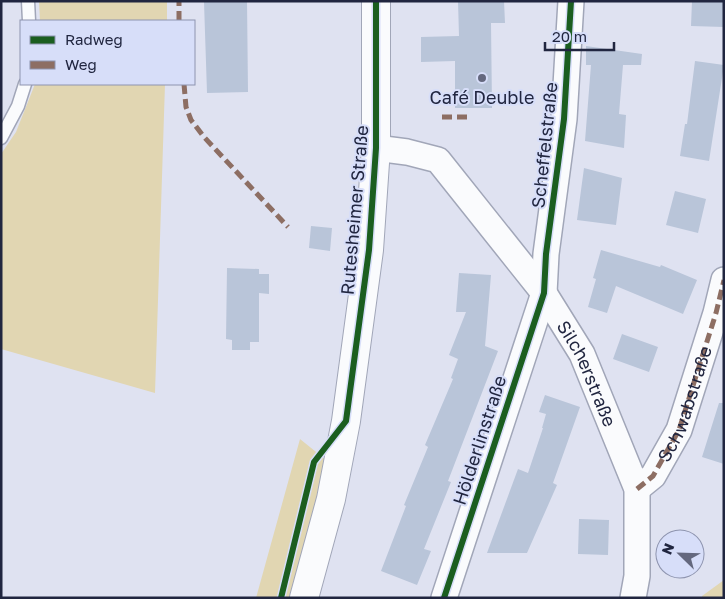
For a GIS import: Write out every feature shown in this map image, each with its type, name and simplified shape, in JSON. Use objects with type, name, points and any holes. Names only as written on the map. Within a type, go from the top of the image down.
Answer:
[{"type":"street","name":"Rutesheimer Straße","points":[[304,598],[331,499],[346,421],[369,250],[376,148],[376,1]]},
{"type":"street","name":"Scheffelstraße","points":[[544,293],[546,254],[564,119],[571,1]]},
{"type":"street","name":"Silcherstraße","points":[[376,148],[408,152],[438,160],[544,293],[582,354],[637,489],[637,576],[633,598]]},
{"type":"street","name":"Schwabstraße","points":[[637,489],[653,476],[679,430],[716,313],[724,280]]},
{"type":"street","name":"Hölderlinstraße","points":[[444,598],[544,293]]},
{"type":"lane","points":[[28,1],[29,20]]},
{"type":"lane","points":[[1,138],[18,106],[25,85]]},
{"type":"shaded area","points":[[39,1],[167,1],[167,20],[40,20]]},
{"type":"shaded area","points":[[35,85],[165,85],[155,393],[1,349],[1,154],[16,132]]},
{"type":"shaded area","points":[[300,439],[326,460],[292,598],[256,598]]},
{"type":"shaded area","points":[[724,580],[724,598],[702,598],[702,596]]},
{"type":"building","points":[[247,1],[248,92],[207,93],[204,2]]},
{"type":"building","points":[[458,1],[504,1],[505,23],[491,23],[492,108],[455,108],[455,61],[421,62],[421,37],[459,36]]},
{"type":"building","points":[[692,1],[724,1],[724,27],[691,26]]},
{"type":"building","points":[[586,46],[642,54],[641,65],[623,65],[619,114],[626,115],[624,148],[585,141],[591,65],[586,65]]},
{"type":"building","points":[[695,61],[724,65],[709,161],[680,156],[685,124],[687,124]]},
{"type":"building","points":[[584,168],[622,178],[616,225],[577,220]]},
{"type":"building","points":[[675,191],[706,199],[698,233],[666,225]]},
{"type":"building","points":[[311,226],[332,228],[330,251],[309,248]]},
{"type":"building","points":[[601,250],[660,267],[661,265],[697,280],[683,314],[616,286],[607,313],[588,307],[596,279],[593,278]]},
{"type":"building","points":[[227,268],[259,269],[259,274],[269,274],[269,294],[259,293],[259,342],[250,342],[250,350],[232,350],[232,340],[226,339]]},
{"type":"building","points":[[459,273],[491,275],[485,346],[498,351],[448,481],[451,482],[424,549],[431,551],[417,585],[381,571],[406,506],[404,505],[428,447],[425,445],[453,379],[451,378],[458,359],[449,355],[466,312],[456,312]]},
{"type":"building","points":[[622,334],[658,347],[649,372],[613,359]]},
{"type":"building","points":[[545,395],[580,407],[553,483],[557,485],[527,553],[487,553],[518,469],[528,473],[543,428],[546,414],[539,412]]},
{"type":"building","points":[[719,403],[724,403],[724,464],[702,457]]},
{"type":"building","points":[[579,519],[609,520],[608,555],[578,554]]},
{"type":"marked path","points":[[179,1],[179,20]]},
{"type":"marked path","points":[[184,85],[186,107],[191,120],[204,137],[288,227]]},
{"type":"marked path","points":[[442,117],[472,117]]},
{"type":"marked path","points":[[637,489],[653,476],[679,430],[716,313],[724,280]]},
{"type":"cycle path","points":[[281,598],[314,462],[346,421],[369,250],[376,148],[376,1]]},
{"type":"cycle path","points":[[444,598],[544,293],[546,254],[564,119],[571,1]]},
{"type":"place","name":"Café Deuble","points":[[482,78]]}]
